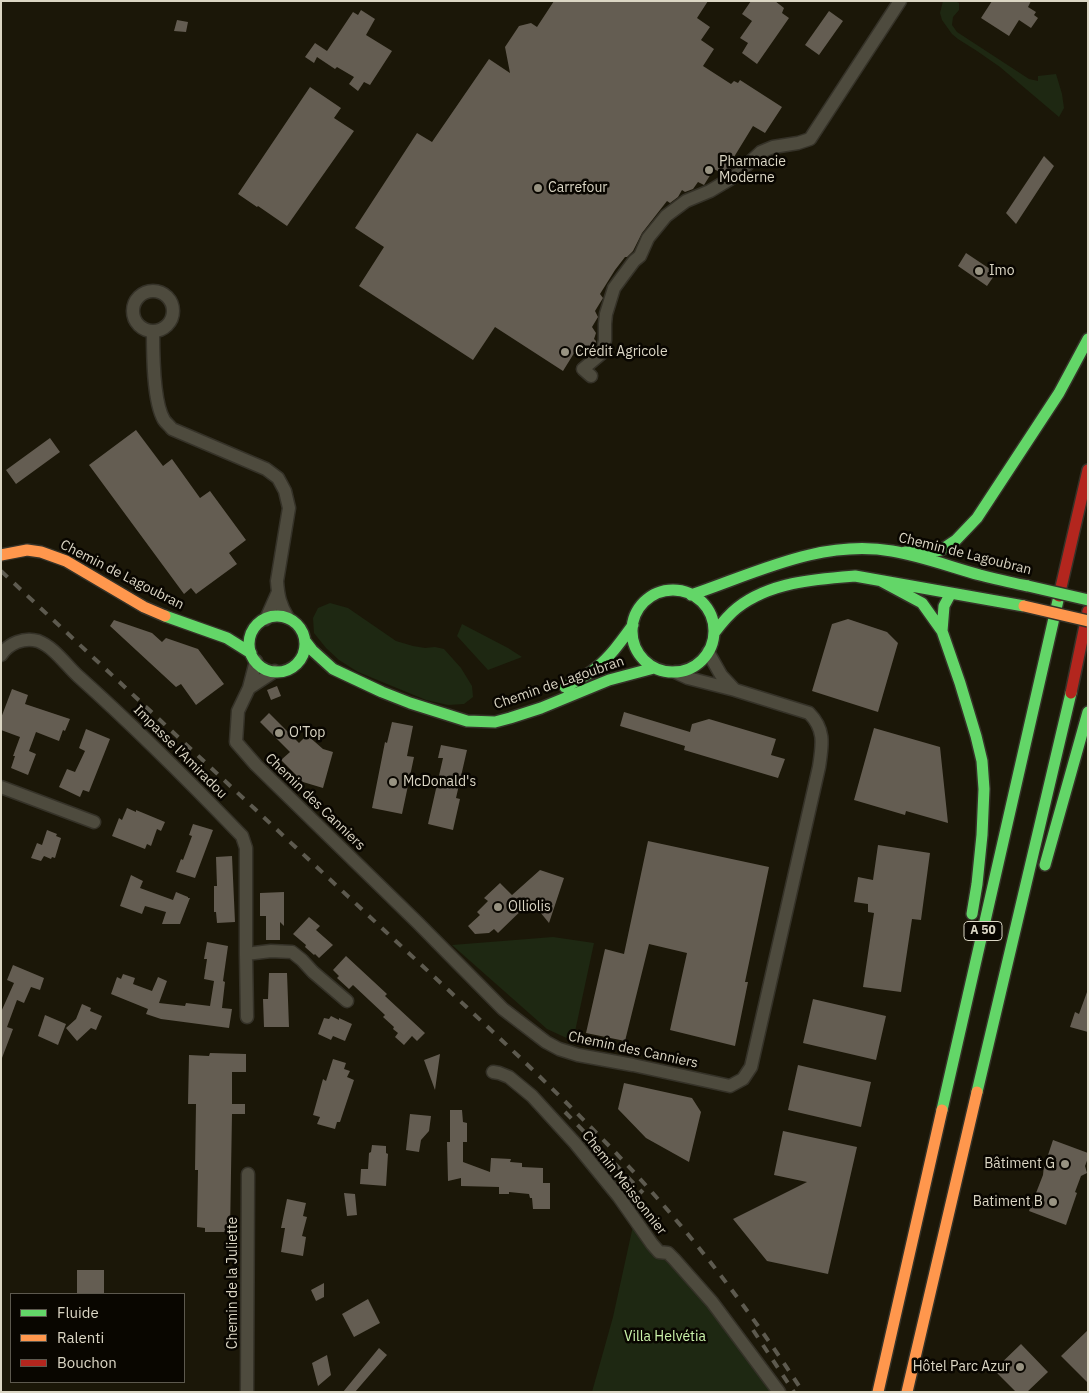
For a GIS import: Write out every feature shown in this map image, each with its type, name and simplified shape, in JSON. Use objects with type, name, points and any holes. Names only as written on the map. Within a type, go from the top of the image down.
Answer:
[{"type":"main road","points":[[905,552],[942,550],[961,536],[977,518],[1059,393],[1088,339]]},
{"type":"main road","name":"A 50","points":[[878,1392],[1088,470]]},
{"type":"main road","name":"Chemin de Lagoubran","points":[[691,595],[758,570],[812,554],[856,548],[876,548],[905,552],[981,575],[1088,600]]},
{"type":"main road","name":"Chemin de Lagoubran","points":[[1,555],[27,550],[41,552],[66,561],[144,607],[227,638],[253,657]]},
{"type":"main road","points":[[942,631],[944,606],[957,586],[967,578],[981,575]]},
{"type":"main road","points":[[714,632],[733,611],[744,603],[780,587],[806,580],[855,576],[881,581],[957,586],[1024,606],[1088,621]]},
{"type":"main road","points":[[881,581],[922,603],[942,631],[960,683],[982,761],[984,789],[982,835],[977,884],[970,922]]},
{"type":"main road","points":[[680,591],[691,595],[705,606],[713,623],[714,632],[708,652],[699,662],[688,669],[675,672],[654,668],[639,654],[634,645],[632,635],[637,612],[642,605],[655,595],[663,592],[680,591]]},
{"type":"main road","name":"A 50","points":[[907,1392],[1088,611]]},
{"type":"main road","points":[[281,616],[288,618],[299,626],[302,631],[305,641],[302,656],[291,668],[284,671],[268,670],[253,657],[250,645],[251,637],[259,623],[266,618],[281,616]]},
{"type":"main road","name":"Chemin de Lagoubran","points":[[501,709],[540,698],[585,676],[600,665],[633,625]]},
{"type":"main road","points":[[227,638],[254,630]]},
{"type":"main road","name":"Chemin de Lagoubran","points":[[305,641],[333,669],[382,692],[467,722],[495,722],[542,708],[625,674],[654,668]]},
{"type":"main road","name":"Chemin de Lagoubran","points":[[291,668],[311,666],[333,669]]},
{"type":"main road","name":"Chemin de Lagoubran","points":[[444,714],[484,710]]},
{"type":"main road","points":[[1041,880],[1088,712]]},
{"type":"main road","points":[[924,1190],[962,970]]},
{"type":"main road","points":[[981,1074],[1012,992]]},
{"type":"street","points":[[591,376],[583,369],[602,353],[605,340],[604,324],[614,288],[634,261],[640,256],[655,228],[677,206],[710,191],[735,176],[761,152],[773,147],[810,139],[900,1]]},
{"type":"street","points":[[152,331],[156,392],[164,421],[172,429],[266,469],[278,478],[285,491],[289,508],[277,581],[281,606],[288,618]]},
{"type":"street","points":[[266,618],[278,592]]},
{"type":"street","name":"Impasse l'Amiradou","points":[[1,655],[10,645],[23,640],[38,641],[53,650],[242,836],[246,848],[247,1017]]},
{"type":"street","points":[[708,652],[721,675],[735,690]]},
{"type":"street","name":"Chemin des Canniers","points":[[253,657],[249,688],[238,712],[236,742],[247,756],[503,1009],[546,1042],[559,1049],[578,1055],[730,1086],[743,1079],[751,1067],[819,768],[822,746],[821,732],[816,720],[809,713],[735,690],[688,678],[675,672]]},
{"type":"street","points":[[249,688],[275,671]]},
{"type":"street","points":[[1,788],[94,822]]},
{"type":"street","points":[[246,954],[271,951],[292,952],[347,1001]]},
{"type":"street","name":"Chemin Meissonnier","points":[[493,1072],[509,1077],[532,1096],[575,1143],[652,1244],[660,1252],[668,1253],[712,1302],[779,1392]]},
{"type":"street","name":"Chemin de la Juliette","points":[[247,1392],[248,1174]]},
{"type":"green space","points":[[943,1],[959,3],[959,10],[953,17],[952,25],[957,32],[1029,79],[1038,81],[1038,76],[1056,74],[1064,108],[1059,117],[1000,67],[952,34],[942,20],[940,13]]},
{"type":"green space","points":[[330,603],[348,608],[396,641],[425,648],[435,647],[444,649],[461,668],[472,686],[473,697],[464,704],[448,705],[426,700],[358,672],[339,660],[314,633],[313,618],[318,608]]},
{"type":"green space","points":[[462,624],[522,657],[488,670],[457,636]]},
{"type":"green space","points":[[553,937],[594,943],[573,1041],[547,1029],[452,945]]},
{"type":"green space","name":"Villa Helvétia","points":[[633,1226],[671,1257],[773,1392],[592,1392],[613,1317]]},
{"type":"building","name":"Carrefour","points":[[554,1],[708,1],[697,18],[710,27],[701,40],[714,49],[703,66],[731,84],[734,81],[738,83],[740,80],[782,107],[765,133],[753,126],[734,157],[739,161],[730,169],[727,169],[723,174],[714,169],[704,185],[698,182],[693,189],[685,192],[682,190],[678,197],[670,203],[667,201],[642,233],[633,251],[625,257],[615,270],[600,294],[603,298],[595,311],[598,317],[592,327],[596,333],[594,339],[596,341],[595,349],[582,354],[576,350],[563,371],[495,327],[473,360],[359,286],[384,247],[355,228],[417,133],[432,142],[489,59],[510,73],[505,47],[519,26],[531,23],[537,27]]},
{"type":"building","points":[[751,1],[775,1],[784,8],[782,13],[789,18],[757,64],[742,53],[748,43],[740,38],[752,21],[742,14]]},
{"type":"building","points":[[992,1],[1031,1],[1028,7],[1036,12],[1034,15],[1038,18],[1031,28],[1019,20],[1009,36],[981,18]]},
{"type":"building","points":[[361,10],[375,19],[366,35],[392,51],[370,85],[364,82],[358,91],[349,84],[354,77],[337,67],[335,69],[317,57],[314,63],[305,57],[315,43],[327,51],[353,12],[358,15]]},
{"type":"building","points":[[829,11],[843,21],[819,55],[805,45]]},
{"type":"building","points":[[177,20],[188,22],[186,32],[174,31]]},
{"type":"building","points":[[310,87],[341,108],[334,118],[354,131],[287,226],[238,194]]},
{"type":"building","points":[[1044,156],[1054,166],[1016,224],[1006,213]]},
{"type":"building","name":"Imo","points":[[966,253],[996,273],[987,286],[958,266]]},
{"type":"building","points":[[136,430],[163,466],[172,459],[200,498],[210,491],[246,540],[229,553],[237,564],[196,594],[191,588],[184,594],[89,465]]},
{"type":"building","points":[[50,438],[60,452],[16,484],[6,470]]},
{"type":"building","points":[[848,619],[887,632],[898,643],[878,712],[812,691],[832,624]]},
{"type":"building","points":[[114,620],[152,633],[162,642],[166,638],[198,649],[224,684],[196,705],[181,684],[176,687],[110,626]]},
{"type":"building","points":[[277,686],[281,696],[271,700],[267,690]]},
{"type":"building","points":[[12,689],[28,695],[25,704],[70,719],[59,741],[36,732],[29,751],[36,754],[28,775],[11,768],[20,737],[1,730],[1,718]]},
{"type":"building","points":[[624,712],[690,732],[692,724],[709,719],[776,739],[771,755],[785,759],[778,778],[684,750],[685,746],[620,726]]},
{"type":"building","points":[[269,713],[299,743],[307,735],[323,749],[333,752],[323,788],[303,782],[281,760],[290,752],[260,722]]},
{"type":"building","name":"McDonald's","points":[[392,722],[413,726],[407,756],[414,757],[402,814],[372,808],[385,742],[387,743]]},
{"type":"building","points":[[874,728],[940,747],[948,823],[906,811],[905,815],[854,800]]},
{"type":"building","points":[[86,729],[110,739],[89,792],[83,790],[80,797],[59,787],[67,769],[75,772],[85,751],[79,748]]},
{"type":"building","points":[[441,745],[467,750],[456,798],[460,799],[453,830],[428,824],[443,758],[438,758]]},
{"type":"building","points":[[127,808],[165,822],[161,831],[157,829],[151,846],[147,844],[145,849],[112,836],[119,818],[122,820]]},
{"type":"building","points":[[193,824],[213,830],[195,878],[176,872],[181,859],[183,860],[192,836],[189,835]]},
{"type":"building","points":[[47,830],[61,838],[55,858],[52,857],[51,859],[44,856],[41,861],[31,858],[37,843],[42,845]]},
{"type":"building","points":[[648,841],[769,867],[745,982],[748,982],[735,1046],[670,1030],[687,953],[649,944],[625,1041],[586,1033],[605,949],[624,954]]},
{"type":"building","points":[[878,845],[930,853],[921,920],[912,919],[901,992],[863,987],[874,913],[868,912],[868,904],[854,902],[858,877],[873,880]]},
{"type":"building","points":[[232,856],[235,922],[217,923],[216,912],[214,912],[214,886],[217,886],[216,857]]},
{"type":"building","points":[[540,870],[564,878],[549,923],[531,901],[498,933],[494,929],[489,933],[475,934],[468,926],[480,915],[477,912],[488,901],[484,898],[500,883],[512,895]]},
{"type":"building","points":[[131,875],[143,881],[140,888],[173,900],[176,892],[190,898],[180,924],[162,924],[166,912],[145,906],[142,914],[120,906]]},
{"type":"building","points":[[284,892],[284,926],[280,922],[280,940],[266,940],[266,916],[260,916],[260,893]]},
{"type":"building","points":[[309,917],[320,926],[316,930],[333,945],[319,958],[293,934]]},
{"type":"building","points":[[207,942],[228,946],[223,981],[225,982],[222,1008],[232,1009],[229,1028],[161,1019],[146,1014],[148,1009],[111,994],[117,977],[121,979],[123,974],[135,978],[133,984],[152,991],[158,977],[167,981],[159,1003],[185,1006],[186,1003],[210,1006],[214,981],[204,979],[207,959],[204,959]]},
{"type":"building","points":[[346,956],[425,1033],[417,1041],[412,1036],[404,1045],[395,1037],[398,1033],[383,1017],[385,1015],[353,985],[349,989],[337,978],[339,976],[333,970]]},
{"type":"building","points":[[13,965],[44,978],[40,990],[31,987],[24,1003],[17,1000],[7,1027],[13,1029],[2,1058],[1,1012],[14,983],[7,980]]},
{"type":"building","points":[[269,973],[287,973],[289,1027],[264,1027],[263,999],[268,999]]},
{"type":"building","points":[[1087,992],[1088,1032],[1070,1027],[1075,1012],[1079,1014]]},
{"type":"building","points":[[813,999],[886,1016],[876,1060],[803,1043]]},
{"type":"building","points":[[82,1004],[91,1008],[90,1011],[102,1016],[96,1030],[91,1028],[77,1041],[66,1028],[76,1019]]},
{"type":"building","points":[[45,1015],[66,1024],[58,1045],[38,1036]]},
{"type":"building","points":[[331,1016],[352,1024],[345,1041],[333,1036],[331,1040],[318,1034],[324,1018],[329,1019]]},
{"type":"building","points":[[210,1053],[246,1054],[246,1072],[232,1072],[232,1104],[245,1104],[245,1114],[232,1114],[230,1232],[205,1232],[205,1228],[197,1227],[198,1170],[195,1170],[196,1104],[188,1104],[189,1055],[209,1056]]},
{"type":"building","points":[[440,1054],[435,1090],[424,1060]]},
{"type":"building","points":[[333,1059],[346,1063],[344,1069],[350,1071],[347,1077],[354,1080],[340,1122],[337,1122],[335,1129],[317,1124],[320,1117],[313,1115],[323,1079],[326,1081]]},
{"type":"building","points":[[798,1065],[871,1082],[861,1127],[788,1110]]},
{"type":"building","points":[[624,1083],[692,1098],[701,1112],[689,1162],[646,1138],[618,1109]]},
{"type":"building","points":[[450,1110],[462,1110],[463,1122],[467,1123],[467,1142],[463,1142],[463,1162],[490,1172],[491,1158],[511,1159],[510,1162],[522,1163],[522,1167],[543,1168],[543,1183],[550,1183],[550,1209],[533,1209],[532,1198],[530,1198],[529,1194],[509,1192],[509,1194],[499,1194],[499,1187],[461,1186],[461,1178],[448,1181],[447,1142],[450,1142]]},
{"type":"building","points":[[410,1114],[431,1116],[429,1131],[421,1140],[419,1152],[406,1150]]},
{"type":"building","points":[[783,1131],[857,1147],[828,1274],[767,1261],[733,1219],[807,1182],[774,1175]]},
{"type":"building","points":[[1053,1140],[1088,1153],[1085,1166],[1087,1173],[1081,1176],[1066,1225],[1029,1211],[1043,1175],[1044,1165]]},
{"type":"building","points":[[372,1145],[386,1146],[386,1153],[388,1154],[386,1186],[360,1184],[361,1169],[368,1169],[369,1153],[371,1152]]},
{"type":"building","points":[[344,1193],[355,1194],[357,1215],[347,1216]]},
{"type":"building","points":[[287,1199],[306,1203],[303,1216],[307,1217],[302,1236],[306,1237],[303,1256],[281,1252],[285,1228],[281,1228]]},
{"type":"building","points":[[77,1270],[104,1270],[104,1293],[77,1293]]},
{"type":"building","points":[[324,1283],[324,1297],[316,1301],[311,1290]]},
{"type":"building","points":[[368,1299],[380,1323],[354,1337],[342,1314]]},
{"type":"building","points":[[1088,1330],[1088,1383],[1061,1356]]},
{"type":"building","name":"Hôtel Parc Azur","points":[[1021,1344],[1048,1372],[1027,1392],[1016,1392],[994,1370]]},
{"type":"building","points":[[379,1348],[387,1355],[355,1392],[343,1392]]},
{"type":"building","points":[[327,1355],[331,1375],[318,1386],[312,1363]]},
{"type":"railway","points":[[1,571],[472,1012],[614,1151],[666,1208],[714,1267],[760,1328],[803,1392]]},
{"type":"railway","points":[[565,1112],[643,1193]]},
{"type":"railway","points":[[753,1330],[794,1392]]},
{"type":"traffic: fast","points":[[905,552],[941,550],[956,540],[977,518],[1059,393],[1088,339]]},
{"type":"traffic: fast","points":[[691,595],[789,560],[840,550],[866,549],[903,553],[980,575],[1028,586]]},
{"type":"traffic: fast","points":[[714,633],[737,608],[764,592],[794,583],[840,577],[855,576],[1024,606]]},
{"type":"traffic: fast","points":[[881,581],[922,603],[942,631],[976,736],[982,761],[984,789],[982,835],[972,914]]},
{"type":"traffic: fast","points":[[1028,586],[1088,600]]},
{"type":"traffic: fast","points":[[673,590],[689,594],[702,602],[710,615],[714,631],[710,647],[702,660],[689,668],[673,672],[657,668],[644,660],[636,647],[632,631],[636,615],[644,602],[657,594],[673,590]]},
{"type":"traffic: fast","points":[[942,631],[944,606],[951,593]]},
{"type":"traffic: fast","points":[[942,1110],[1059,596]]},
{"type":"traffic: fast","points":[[165,616],[227,638],[251,653]]},
{"type":"traffic: fast","points":[[277,616],[292,621],[300,629],[305,644],[300,659],[292,667],[277,672],[262,667],[254,659],[249,644],[254,629],[262,621],[277,616]]},
{"type":"traffic: fast","points":[[565,687],[589,674],[616,648],[633,625]]},
{"type":"traffic: fast","points":[[305,641],[333,669],[410,703],[467,721],[495,722],[510,718],[541,708],[609,680],[654,668]]},
{"type":"traffic: fast","points":[[977,1092],[1071,693]]},
{"type":"traffic: fast","points":[[1045,865],[1088,712]]},
{"type":"traffic: slow","points":[[1,555],[27,550],[41,552],[66,561],[144,607],[165,616]]},
{"type":"traffic: slow","points":[[1024,606],[1088,621]]},
{"type":"traffic: slow","points":[[907,1392],[977,1092]]},
{"type":"traffic: slow","points":[[878,1392],[942,1110]]},
{"type":"traffic: jam","points":[[1059,596],[1088,470]]},
{"type":"traffic: jam","points":[[1071,693],[1088,611]]},
{"type":"place","name":"Pharmacie Moderne","points":[[709,170]]},
{"type":"place","name":"Carrefour","points":[[538,188]]},
{"type":"place","name":"Imo","points":[[979,271]]},
{"type":"place","name":"Crédit Agricole","points":[[565,352]]},
{"type":"place","name":"O'Top","points":[[279,733]]},
{"type":"place","name":"McDonald's","points":[[393,782]]},
{"type":"place","name":"Olliolis","points":[[498,907]]},
{"type":"place","name":"Bâtiment G","points":[[1065,1164]]},
{"type":"place","name":"Batiment B","points":[[1053,1202]]},
{"type":"place","name":"Hôtel Parc Azur","points":[[1020,1367]]}]
